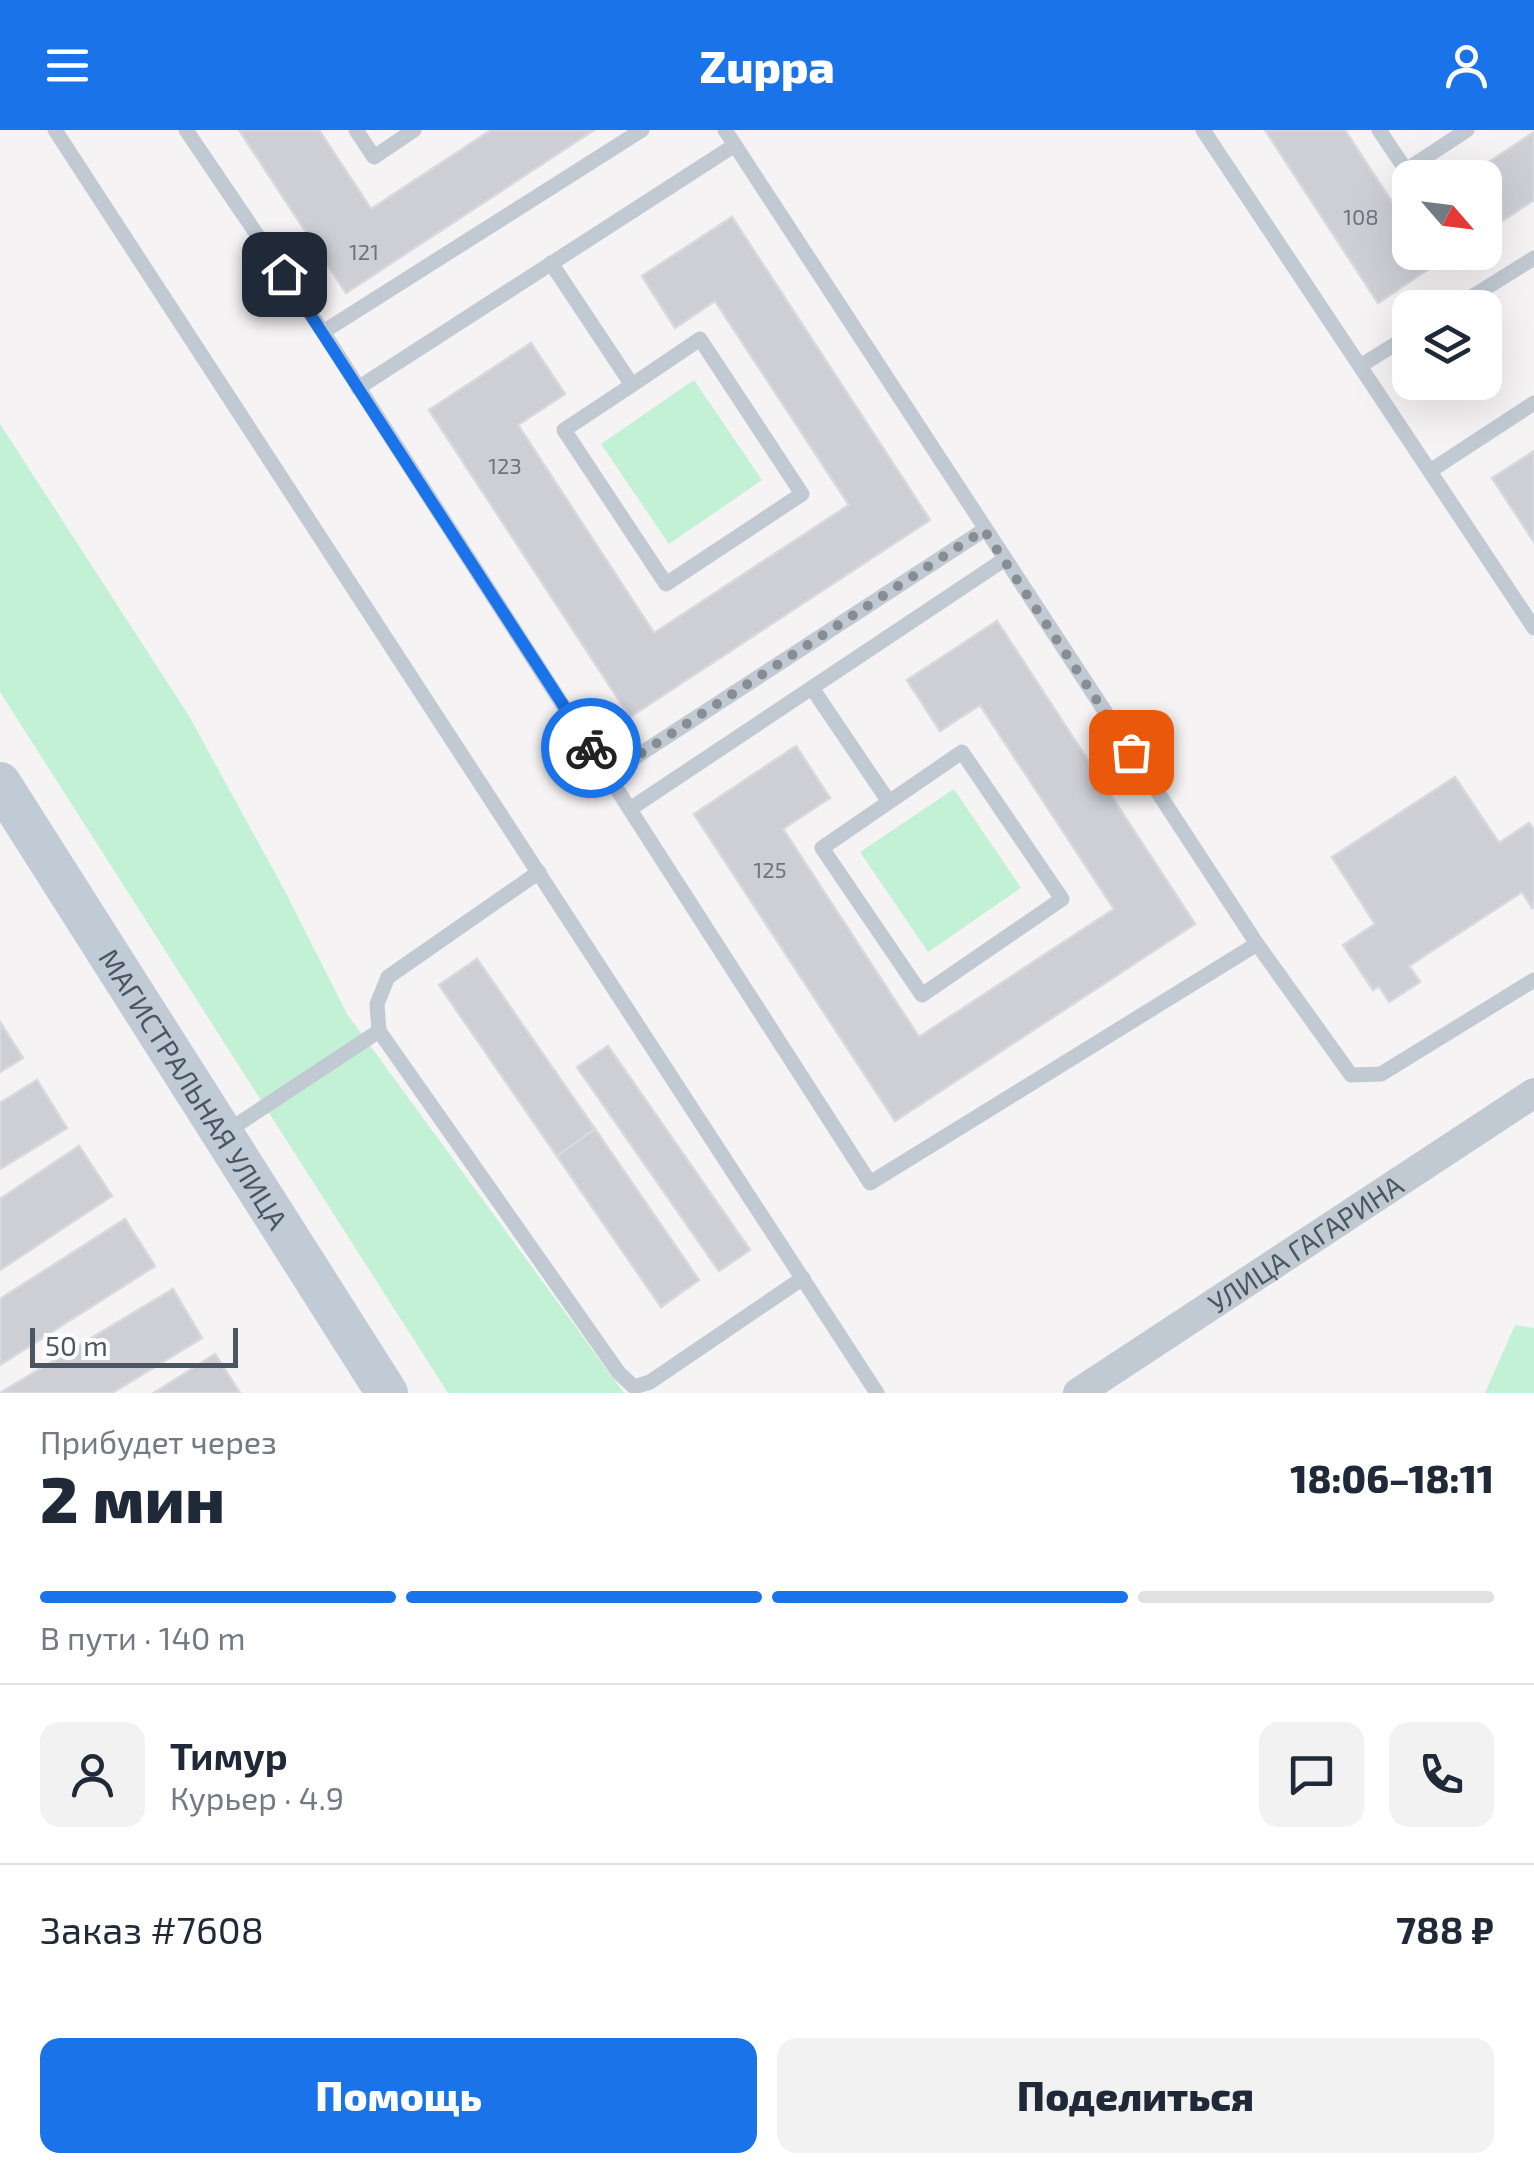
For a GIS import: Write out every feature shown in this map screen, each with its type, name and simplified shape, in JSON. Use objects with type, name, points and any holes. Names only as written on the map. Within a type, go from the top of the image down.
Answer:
[{"type":"main road","name":"МАГИСТРАЛЬНАЯ УЛИЦА","points":[[0,783],[388,1393]]},
{"type":"street","name":"УЛИЦА ГАГАРИНА","points":[[1078,1393],[1534,1093]]},
{"type":"lane","points":[[54,130],[877,1393]]},
{"type":"lane","points":[[186,130],[323,332],[870,1183],[1257,944]]},
{"type":"lane","points":[[356,130],[374,157],[414,130]]},
{"type":"lane","points":[[323,332],[642,130]]},
{"type":"lane","points":[[724,130],[1257,944],[1351,1076],[1381,1074],[1532,986]]},
{"type":"lane","points":[[1203,130],[1534,628]]},
{"type":"lane","points":[[1379,130],[1406,170],[1467,130]]},
{"type":"lane","points":[[358,388],[734,145]]},
{"type":"lane","points":[[1483,290],[1534,258]]},
{"type":"lane","points":[[552,263],[632,385]]},
{"type":"lane","points":[[700,340],[802,494],[666,584],[564,430],[632,385],[700,340]]},
{"type":"lane","points":[[1360,366],[1392,346]]},
{"type":"lane","points":[[1430,472],[1534,403]]},
{"type":"lane","points":[[608,775],[984,530]]},
{"type":"lane","points":[[630,809],[1005,559]]},
{"type":"lane","points":[[812,688],[889,802]]},
{"type":"lane","points":[[962,752],[1062,900],[922,995],[822,848],[889,802],[962,752]]},
{"type":"lane","points":[[538,872],[388,978],[377,1004],[378,1031],[619,1373],[634,1387],[650,1382],[802,1278]]},
{"type":"lane","points":[[222,1134],[378,1031]]},
{"type":"green space","points":[[694,380],[762,480],[669,544],[601,444]]},
{"type":"green space","points":[[0,424],[189,716],[347,1014],[624,1393],[448,1393],[0,692]]},
{"type":"green space","points":[[954,789],[1021,888],[928,952],[860,852]]},
{"type":"green space","points":[[1515,1325],[1534,1328],[1534,1393],[1485,1393]]},
{"type":"building","points":[[239,130],[319,130],[371,209],[491,130],[594,130],[346,293]]},
{"type":"building","points":[[1265,130],[1345,130],[1392,202],[1392,270],[1427,270],[1378,303]]},
{"type":"building","points":[[1534,132],[1534,200],[1502,221],[1502,160],[1492,160]]},
{"type":"building","points":[[732,217],[930,520],[630,717],[429,410],[531,343],[565,394],[518,425],[654,633],[849,505],[715,301],[675,328],[642,276]]},
{"type":"building","points":[[1534,451],[1534,542],[1492,478]]},
{"type":"building","points":[[997,621],[1195,924],[895,1121],[694,814],[796,746],[830,798],[783,829],[919,1037],[1114,909],[980,705],[940,731],[907,680]]},
{"type":"building","points":[[1455,777],[1499,843],[1529,823],[1534,830],[1534,906],[1522,892],[1409,966],[1420,982],[1389,1002],[1379,986],[1373,990],[1343,945],[1375,924],[1332,857]]},
{"type":"building","points":[[477,959],[595,1129],[557,1156],[439,985]]},
{"type":"building","points":[[0,1022],[23,1058],[0,1072]]},
{"type":"building","points":[[608,1046],[750,1250],[719,1271],[577,1067]]},
{"type":"building","points":[[37,1080],[67,1128],[0,1169],[0,1103]]},
{"type":"building","points":[[595,1129],[699,1280],[661,1307],[557,1156]]},
{"type":"building","points":[[79,1146],[112,1196],[0,1270],[0,1199]]},
{"type":"building","points":[[125,1219],[155,1266],[0,1365],[0,1299]]},
{"type":"building","points":[[173,1289],[202,1338],[112,1393],[0,1393]]},
{"type":"building","points":[[215,1354],[240,1393],[154,1393]]},
{"type":"way so far","points":[[591,748],[608,775],[984,530],[1131,752]]},
{"type":"route","points":[[284,274],[591,748]]}]
